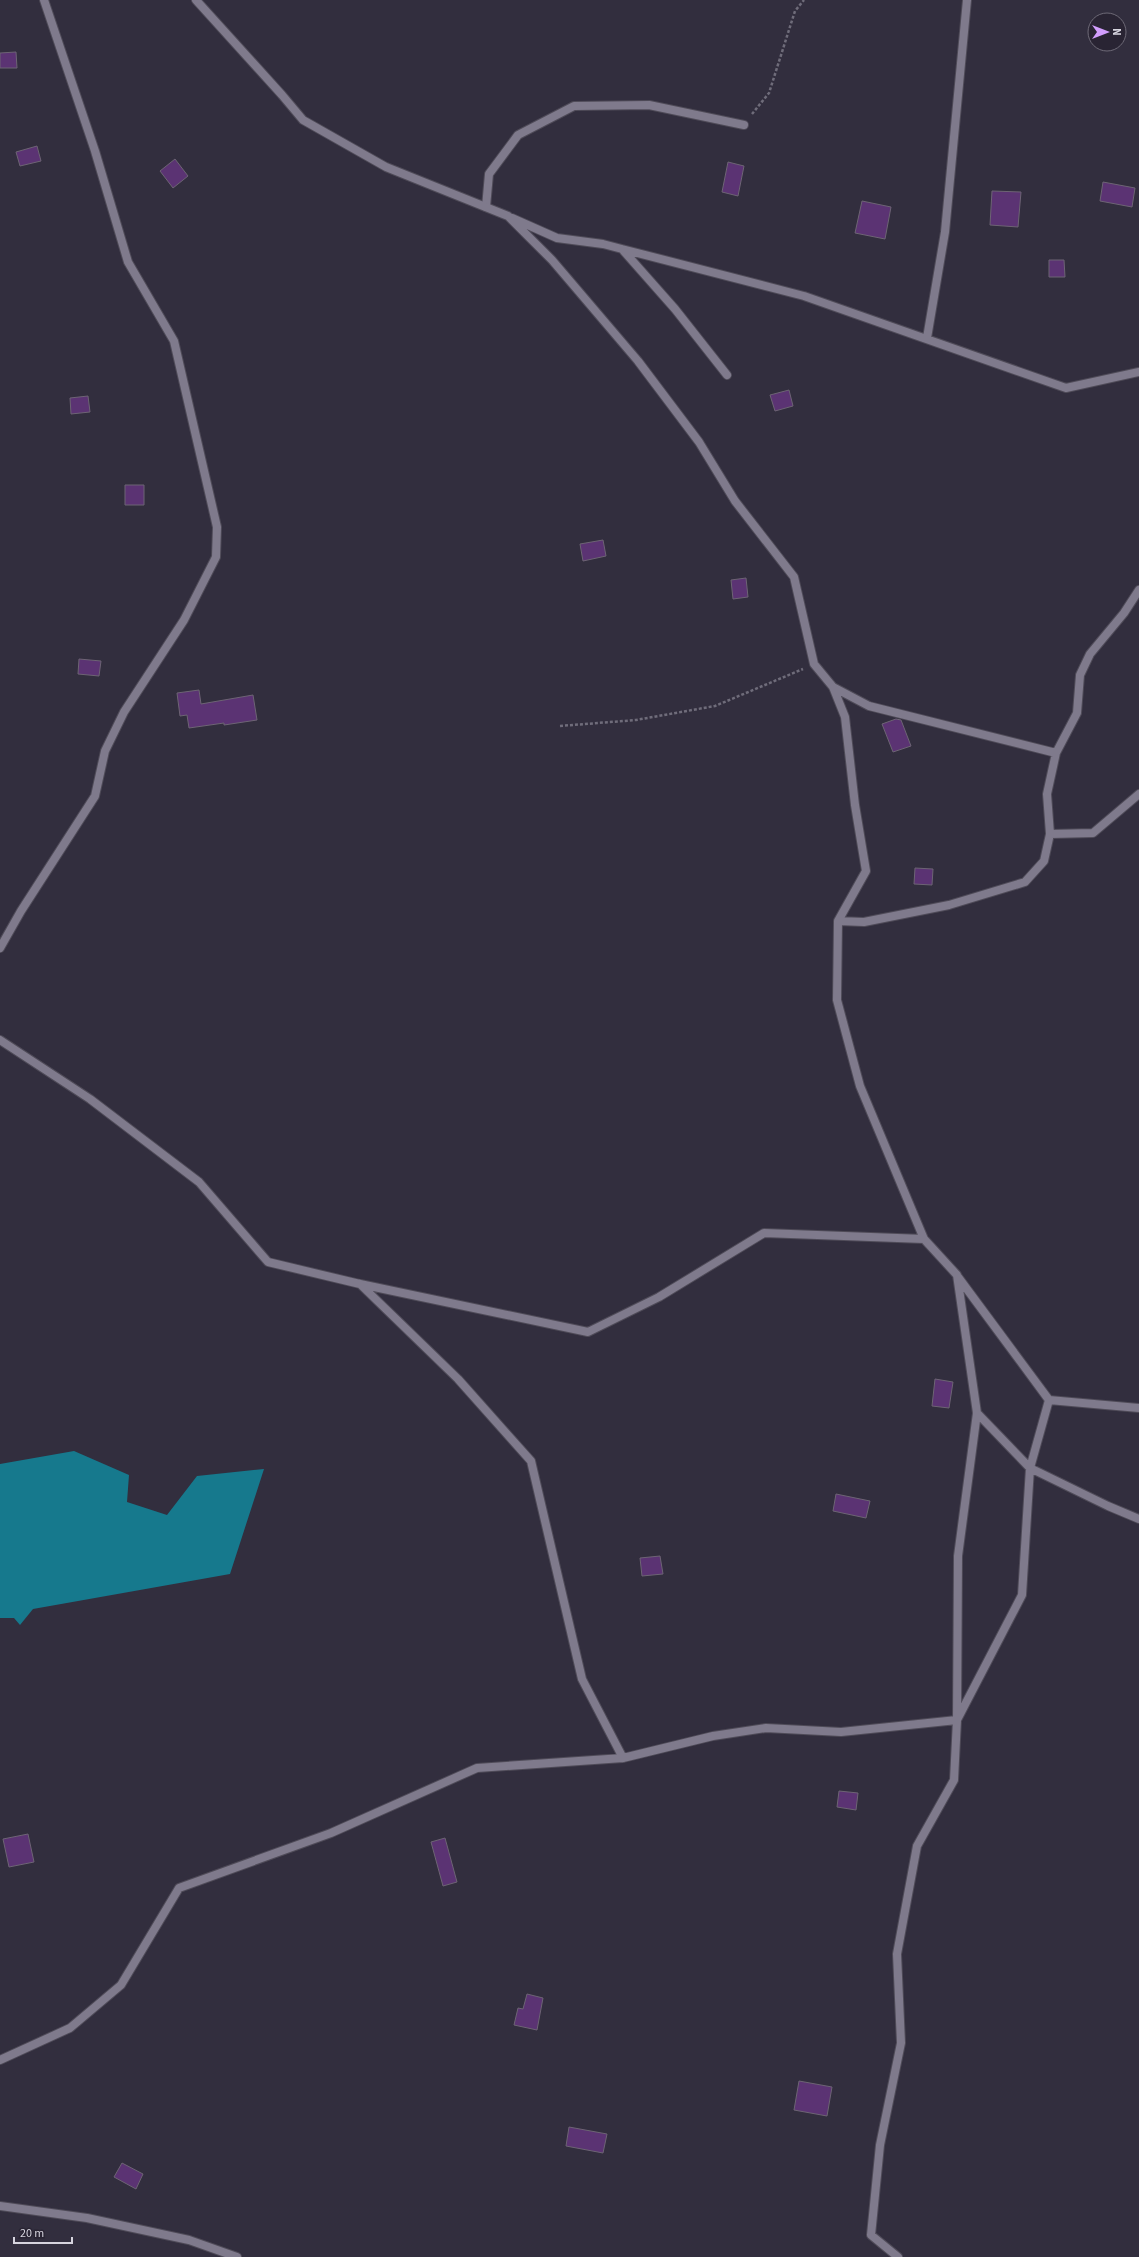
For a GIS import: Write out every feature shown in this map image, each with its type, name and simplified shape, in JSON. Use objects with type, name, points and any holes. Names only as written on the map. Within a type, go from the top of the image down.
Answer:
[{"type":"street","points":[[0,948],[21,911],[94,796],[105,751],[124,712],[184,620],[216,557],[217,527],[174,341],[128,262],[94,151],[44,0]]},
{"type":"street","points":[[196,0],[282,94],[303,120],[386,167],[508,216],[557,238],[622,249],[804,296],[1066,388],[1139,372]]},
{"type":"street","points":[[927,338],[945,232],[967,0]]},
{"type":"street","points":[[486,207],[489,174],[518,135],[574,106],[649,105],[744,125]]},
{"type":"street","points":[[508,216],[552,260],[638,361],[699,442],[735,501],[794,577],[814,664],[833,687],[845,717],[866,872],[838,921],[836,1000],[860,1086],[924,1239],[957,1275],[1050,1400],[1139,1408]]},
{"type":"street","points":[[622,249],[675,309],[727,375]]},
{"type":"street","points":[[838,921],[864,922],[949,905],[1025,882],[1044,861],[1050,834],[1047,794],[1056,753],[1077,713],[1080,675],[1090,654],[1124,613],[1139,590]]},
{"type":"street","points":[[833,687],[869,706],[1056,753]]},
{"type":"street","points":[[1050,834],[1093,833],[1139,794]]},
{"type":"street","points":[[0,1040],[90,1098],[199,1182],[268,1262],[360,1284],[588,1332],[659,1297],[764,1233],[924,1239]]},
{"type":"street","points":[[898,2257],[871,2235],[880,2145],[901,2043],[897,1954],[917,1846],[954,1780],[957,1720],[958,1556],[977,1413],[957,1275]]},
{"type":"street","points":[[360,1284],[458,1379],[531,1461],[582,1679],[623,1758]]},
{"type":"street","points":[[957,1720],[1022,1595],[1030,1468],[1050,1400]]},
{"type":"street","points":[[977,1413],[1030,1468],[1108,1506],[1139,1519]]},
{"type":"street","points":[[0,2060],[70,2028],[122,1985],[179,1888],[331,1833],[477,1768],[623,1758],[713,1736],[766,1728],[841,1732],[957,1720]]},
{"type":"street","points":[[0,2206],[87,2218],[189,2240],[237,2257]]},
{"type":"path","points":[[744,125],[769,93],[795,11],[804,0]]},
{"type":"path","points":[[560,726],[636,720],[715,706],[758,690],[814,664]]},
{"type":"water","points":[[74,1451],[129,1475],[127,1502],[167,1515],[197,1476],[264,1469],[230,1574],[33,1609],[20,1625],[14,1618],[0,1618],[0,1464]]},
{"type":"building","points":[[16,52],[17,68],[0,68],[0,53]]},
{"type":"building","points":[[37,146],[41,161],[20,166],[16,152]]},
{"type":"building","points":[[175,159],[188,176],[173,188],[160,171]]},
{"type":"building","points":[[728,162],[744,166],[738,196],[722,192]]},
{"type":"building","points":[[1103,182],[1135,188],[1132,207],[1100,201]]},
{"type":"building","points":[[992,191],[1021,192],[1018,227],[990,225]]},
{"type":"building","points":[[862,201],[891,207],[885,239],[855,233]]},
{"type":"building","points":[[1049,260],[1064,260],[1065,277],[1049,277]]},
{"type":"building","points":[[789,390],[793,406],[775,411],[770,395]]},
{"type":"building","points":[[88,396],[90,412],[71,414],[70,398]]},
{"type":"building","points":[[125,485],[144,485],[144,505],[125,505]]},
{"type":"building","points":[[603,540],[606,556],[583,561],[580,544]]},
{"type":"building","points":[[746,578],[748,597],[733,599],[731,580]]},
{"type":"building","points":[[79,659],[101,661],[99,676],[78,674]]},
{"type":"building","points":[[199,690],[201,704],[253,695],[257,720],[189,728],[187,715],[180,716],[177,693]]},
{"type":"building","points":[[896,719],[901,720],[911,746],[893,752],[882,724]]},
{"type":"building","points":[[915,868],[933,869],[932,885],[914,884]]},
{"type":"building","points":[[935,1379],[953,1382],[949,1408],[932,1406]]},
{"type":"building","points":[[836,1494],[870,1501],[866,1518],[833,1511]]},
{"type":"building","points":[[660,1556],[663,1574],[642,1576],[640,1558]]},
{"type":"building","points":[[839,1791],[858,1793],[856,1810],[837,1807]]},
{"type":"building","points":[[28,1834],[34,1862],[9,1867],[3,1839]]},
{"type":"building","points":[[445,1838],[457,1882],[443,1886],[431,1842]]},
{"type":"building","points":[[527,1994],[543,1998],[537,2030],[514,2025],[518,2008],[523,2009]]},
{"type":"building","points":[[799,2081],[832,2087],[827,2116],[794,2110]]},
{"type":"building","points":[[569,2127],[607,2134],[603,2153],[566,2146]]},
{"type":"building","points":[[122,2163],[143,2174],[136,2189],[114,2177]]}]
